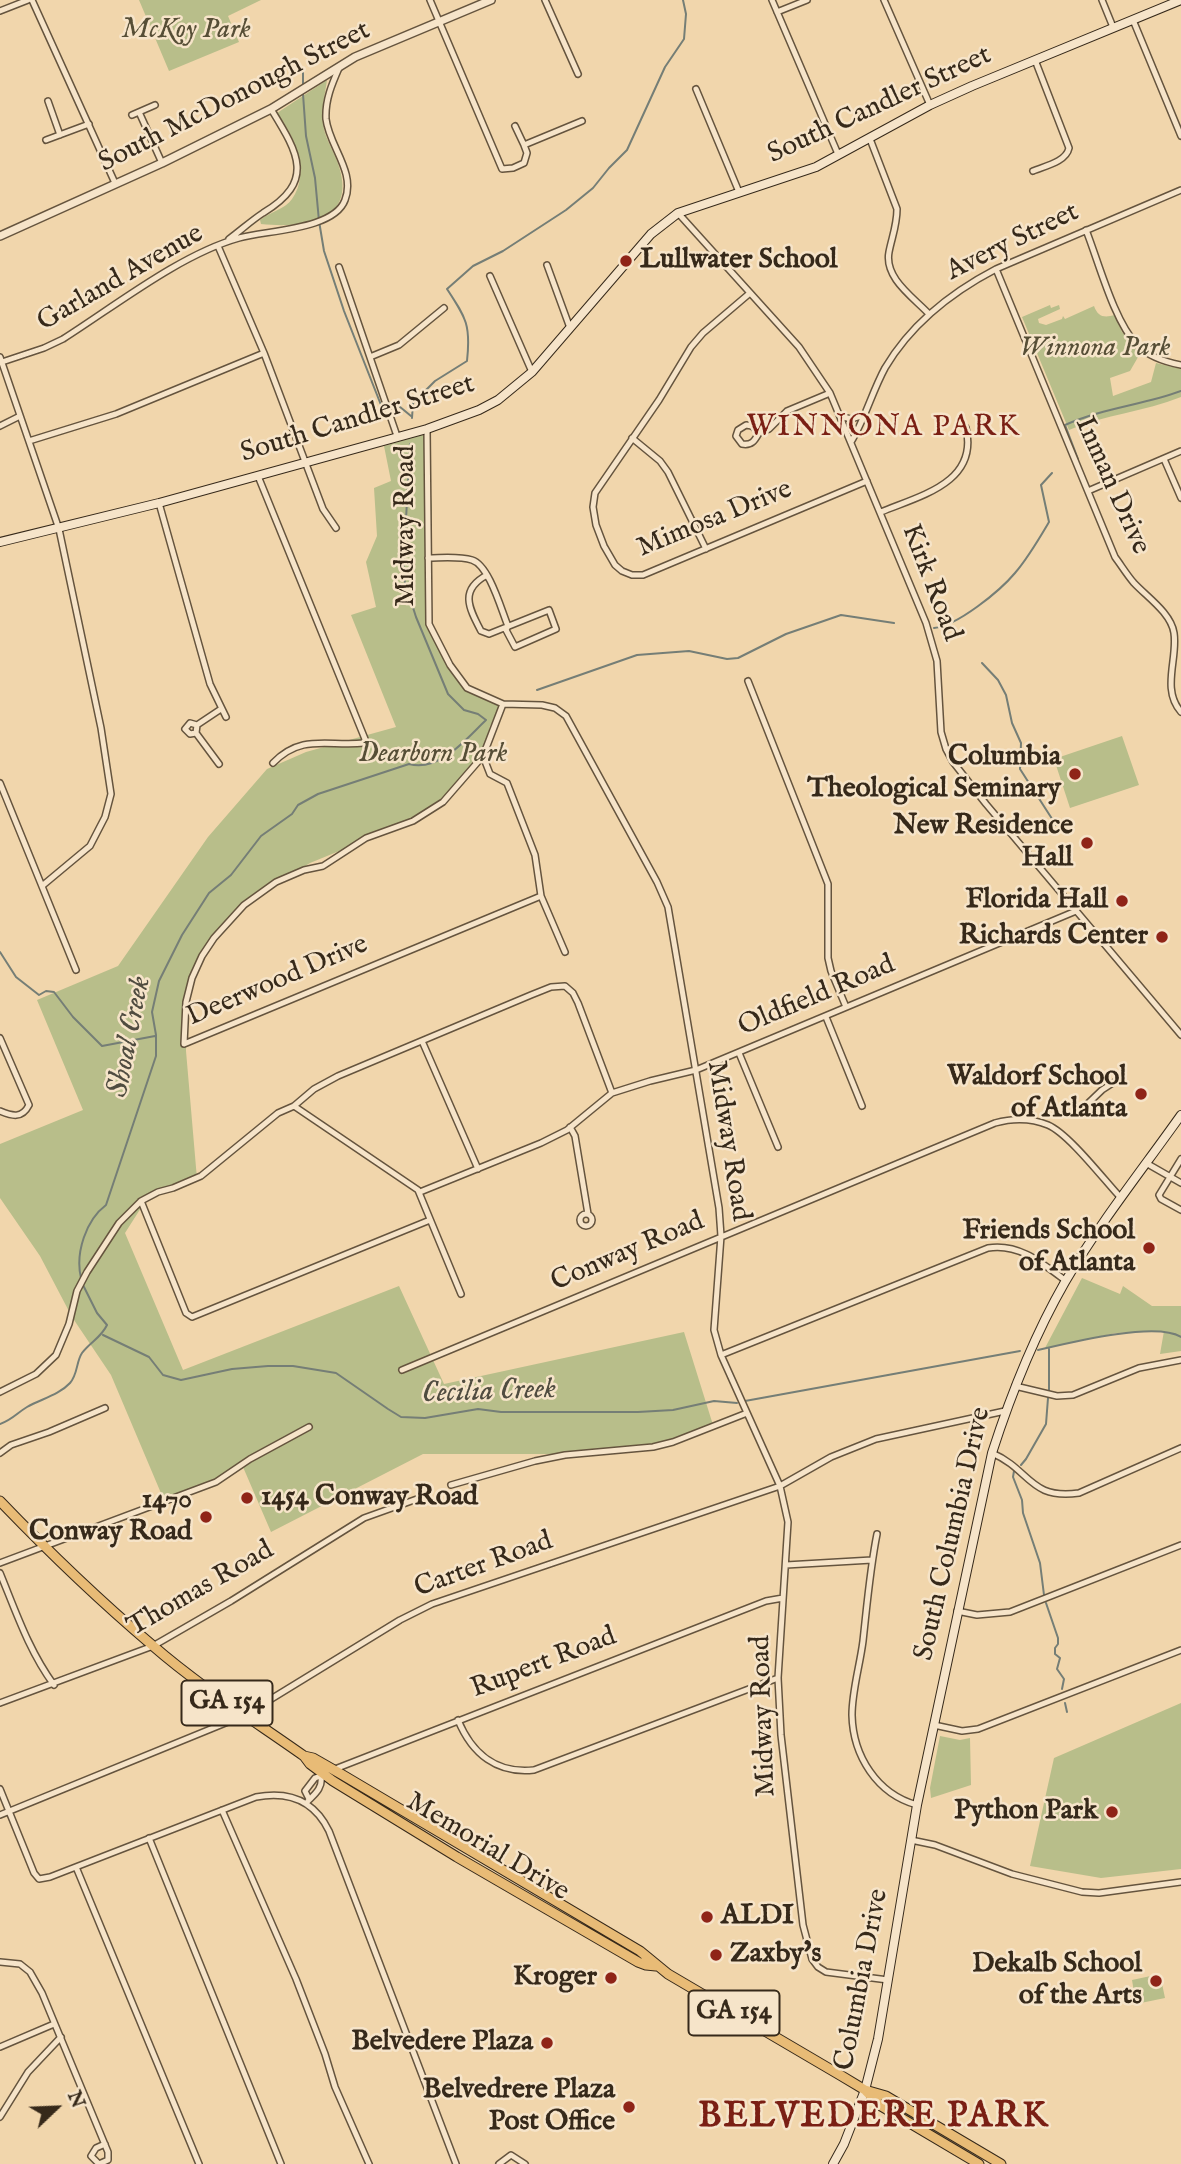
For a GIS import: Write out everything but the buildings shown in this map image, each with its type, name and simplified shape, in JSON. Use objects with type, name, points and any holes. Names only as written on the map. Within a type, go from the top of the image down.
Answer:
[{"type":"main road","name":"South Candler Street","points":[[0,542],[59,530],[159,503],[427,429],[479,410],[498,400],[532,372],[651,234],[678,213],[816,167],[930,105],[1181,1]]},
{"type":"main road","name":"South Columbia Drive","points":[[911,1840],[957,1611],[992,1453],[1005,1411],[1041,1327],[1066,1281],[1181,1115]]},
{"type":"main road","name":"Memorial Drive","points":[[0,1501],[44,1547],[153,1646],[244,1715],[304,1756],[323,1775],[547,1910],[638,1962],[656,1966]]},
{"type":"main road","name":"Memorial Drive","points":[[304,1756],[334,1770],[640,1951],[656,1966],[865,2090],[881,2106],[979,2164]]},
{"type":"main road","name":"Columbia Drive","points":[[833,2164],[844,2144],[865,2090],[878,2039],[911,1840]]},
{"type":"main road","name":"Memorial Drive","points":[[865,2090],[886,2096],[998,2163]]},
{"type":"street","points":[[0,11],[30,0],[115,183]]},
{"type":"street","points":[[430,0],[502,169],[524,163],[527,153],[515,126]]},
{"type":"street","name":"South McDonough Street","points":[[0,236],[162,163],[271,109],[355,57],[491,0]]},
{"type":"street","points":[[545,0],[578,74]]},
{"type":"street","points":[[772,0],[838,154]]},
{"type":"street","points":[[777,12],[807,0]]},
{"type":"street","points":[[884,0],[930,105]]},
{"type":"street","points":[[1102,0],[1114,27]]},
{"type":"street","points":[[1133,20],[1181,136]]},
{"type":"street","points":[[1033,171],[1062,159],[1069,148],[1035,60]]},
{"type":"street","name":"Garland Avenue","points":[[1,359],[44,348],[63,339],[171,269],[218,246],[253,234],[324,220],[342,207],[348,183],[326,116],[329,89],[341,65]]},
{"type":"street","points":[[322,76],[329,89]]},
{"type":"street","points":[[696,89],[739,192]]},
{"type":"street","points":[[48,101],[60,135]]},
{"type":"street","points":[[132,115],[155,105]]},
{"type":"street","points":[[271,109],[288,138],[298,176],[295,186],[272,209],[218,246],[264,352],[323,509],[337,528]]},
{"type":"street","points":[[139,112],[162,163]]},
{"type":"street","points":[[524,145],[582,121]]},
{"type":"street","points":[[46,140],[89,124]]},
{"type":"street","points":[[870,139],[897,209],[889,267],[895,278],[929,314]]},
{"type":"street","name":"Avery Street","points":[[851,442],[885,369],[898,348],[929,314],[968,284],[996,269],[1181,190]]},
{"type":"street","name":"Kirk Road","points":[[678,213],[799,347],[830,393],[916,596],[934,648],[946,749],[986,804],[1181,1035]]},
{"type":"street","points":[[1086,230],[1126,332],[1138,346],[1152,356],[1164,362],[1181,365]]},
{"type":"street","points":[[547,265],[570,327]]},
{"type":"street","points":[[339,267],[397,436]]},
{"type":"street","name":"Inman Drive","points":[[996,269],[1115,557],[1181,637]]},
{"type":"street","points":[[490,276],[532,372]]},
{"type":"street","name":"Mimosa Drive","points":[[750,293],[703,332],[691,347],[595,493],[593,507],[596,525],[615,565],[632,575],[643,575],[867,481]]},
{"type":"street","points":[[370,357],[399,345],[444,308]]},
{"type":"street","points":[[29,441],[116,414],[264,352]]},
{"type":"street","points":[[1,359],[59,530],[101,728],[110,803],[98,834],[90,846],[42,886]]},
{"type":"street","points":[[759,433],[769,429],[787,411],[830,393]]},
{"type":"street","points":[[840,416],[850,419],[864,415]]},
{"type":"street","points":[[0,426],[20,416]]},
{"type":"street","points":[[881,512],[944,484],[956,475],[964,465],[968,438],[966,428]]},
{"type":"street","name":"Midway Road","points":[[427,429],[429,624],[450,665],[467,688],[503,704],[542,705],[555,708],[566,716],[668,907],[719,1208],[721,1236],[713,1330],[721,1355],[780,1486],[788,1522],[778,1678],[781,1735],[799,1898],[812,1959],[818,1968],[826,1972],[888,1980]]},
{"type":"street","points":[[632,438],[660,461],[668,472],[706,549]]},
{"type":"street","points":[[1088,491],[1181,451]]},
{"type":"street","points":[[1164,459],[1181,498]]},
{"type":"street","points":[[258,475],[365,739],[364,743],[350,745],[321,742],[298,747],[281,755],[273,763]]},
{"type":"street","points":[[159,503],[210,684],[226,717]]},
{"type":"street","points":[[428,558],[470,559],[483,566],[487,575],[508,626],[506,630],[513,645],[520,645],[556,629],[550,610],[508,626],[485,634],[481,631],[472,612],[469,589],[487,575]]},
{"type":"street","points":[[1174,631],[1171,687],[1176,706],[1181,712]]},
{"type":"street","points":[[748,681],[828,884],[828,958],[846,1007]]},
{"type":"street","name":"Deerwood Drive","points":[[503,704],[483,756],[452,794],[425,815],[366,838],[323,866],[304,870],[276,882],[244,905],[214,938],[192,978],[186,1002],[184,1044],[541,896]]},
{"type":"street","points":[[219,764],[196,733],[197,725],[221,709]]},
{"type":"street","points":[[196,733],[190,734],[185,729],[190,723],[197,725]]},
{"type":"street","points":[[483,756],[491,774],[507,783],[535,855],[541,896],[565,952]]},
{"type":"street","points":[[0,783],[76,970]]},
{"type":"street","name":"Oldfield Road","points":[[420,1192],[541,1143],[570,1127],[612,1093],[696,1070],[1076,911]]},
{"type":"street","points":[[0,1392],[36,1374],[56,1355],[69,1324],[73,1301],[84,1277],[119,1223],[141,1201],[201,1175],[267,1122],[294,1106],[314,1089],[338,1076],[541,991],[565,986],[573,993],[578,1003],[612,1093]]},
{"type":"street","points":[[825,1017],[862,1106]]},
{"type":"street","points":[[0,1038],[29,1105],[21,1114],[13,1116],[0,1111]]},
{"type":"street","points":[[422,1041],[478,1169]]},
{"type":"street","points":[[739,1053],[778,1147]]},
{"type":"street","points":[[1080,1111],[1102,1090],[1122,1077]]},
{"type":"street","points":[[294,1106],[420,1192],[461,1293]]},
{"type":"street","name":"Conway Road","points":[[402,1370],[1012,1118],[1049,1125],[1062,1134],[1121,1198]]},
{"type":"street","points":[[570,1127],[575,1136],[588,1214]]},
{"type":"street","points":[[1181,1159],[1159,1197],[1181,1210]]},
{"type":"street","points":[[1146,1163],[1181,1183]]},
{"type":"street","points":[[141,1201],[186,1313],[192,1317],[430,1220]]},
{"type":"street","points":[[721,1355],[988,1248],[999,1246],[1024,1252],[1066,1281]]},
{"type":"street","points":[[1015,1386],[1057,1396],[1073,1395],[1139,1368],[1181,1360]]},
{"type":"street","points":[[0,1453],[11,1445],[105,1408]]},
{"type":"street","name":"Carter Road","points":[[0,1815],[244,1715],[400,1620],[432,1604],[780,1486],[831,1457],[876,1439],[1005,1411]]},
{"type":"street","points":[[451,1485],[565,1455],[653,1447],[673,1442],[747,1413]]},
{"type":"street","points":[[0,1563],[216,1482],[250,1459],[309,1427]]},
{"type":"street","points":[[992,1453],[1018,1468],[1030,1483],[1045,1492],[1063,1495],[1079,1493],[1181,1448]]},
{"type":"street","name":"Thomas Road","points":[[0,1703],[153,1646],[365,1518],[417,1500]]},
{"type":"street","points":[[877,1534],[853,1699],[854,1731],[859,1750],[874,1780],[891,1793],[917,1805]]},
{"type":"street","points":[[957,1611],[977,1615],[1010,1612],[1181,1545]]},
{"type":"street","points":[[786,1565],[872,1560]]},
{"type":"street","points":[[0,1573],[28,1643],[54,1685]]},
{"type":"street","name":"Rupert Road","points":[[323,1775],[766,1601],[783,1598]]},
{"type":"street","points":[[933,1725],[962,1731],[978,1729],[1181,1650]]},
{"type":"street","points":[[458,1720],[473,1747],[495,1766],[511,1770],[534,1770],[778,1678]]},
{"type":"street","points":[[323,1775],[322,1785],[307,1802],[305,1791],[314,1778],[323,1775]]},
{"type":"street","points":[[0,1789],[34,1873],[39,1878],[50,1877],[256,1797],[274,1793],[307,1802],[329,1831],[456,2164]]},
{"type":"street","points":[[222,1810],[296,1979],[335,2087],[369,2164]]},
{"type":"street","points":[[149,1838],[281,2164]]},
{"type":"street","points":[[911,1840],[935,1845],[1012,1874],[1082,1892],[1100,1894],[1181,1882]]},
{"type":"street","points":[[76,1867],[199,2164]]},
{"type":"street","points":[[0,1962],[20,1964],[30,1972],[42,1993],[105,2144]]},
{"type":"street","points":[[0,2046],[54,2024]]},
{"type":"street","points":[[0,2117],[28,2071],[61,2037]]},
{"type":"street","points":[[499,2164],[511,2155],[525,2164]]},
{"type":"green space","name":"McKoy Park","points":[[139,0],[261,0],[228,16],[239,42],[169,71]]},
{"type":"green space","points":[[327,80],[323,124],[340,170],[342,188],[339,202],[332,212],[307,223],[261,224],[260,220],[292,199],[300,178],[298,154],[277,113]]},
{"type":"green space","name":"Winnona Park","points":[[1050,305],[1051,308],[1059,305],[1060,309],[1038,319],[1039,323],[1046,325],[1062,319],[1063,316],[1065,319],[1094,306],[1102,316],[1115,315],[1122,332],[1141,352],[1130,371],[1110,378],[1113,396],[1151,382],[1156,363],[1181,369],[1181,397],[1069,430],[1022,317]]},
{"type":"green space","name":"Dearborn Park","points":[[426,434],[432,508],[429,571],[431,626],[447,661],[469,689],[503,707],[490,726],[486,742],[464,784],[427,815],[310,863],[245,904],[202,953],[186,1003],[186,1051],[197,1179],[146,1200],[125,1233],[183,1370],[399,1286],[444,1384],[684,1332],[713,1425],[656,1447],[590,1454],[423,1454],[271,1532],[243,1467],[166,1505],[111,1375],[72,1317],[40,1256],[0,1198],[0,1144],[83,1110],[37,1000],[118,966],[208,837],[267,769],[306,752],[396,727],[351,615],[376,607],[366,562],[377,536],[374,488],[391,481],[384,446]]},
{"type":"green space","points":[[1122,736],[1139,785],[1070,808],[1054,759]]},
{"type":"green space","points":[[1082,1278],[1120,1294],[1123,1286],[1152,1306],[1181,1306],[1181,1351],[1160,1354],[1164,1331],[1116,1333],[1045,1348]]},
{"type":"green space","name":"Python Park","points":[[1181,1703],[1181,1869],[1101,1878],[1030,1866],[1054,1758]]},
{"type":"green space","points":[[940,1736],[960,1740],[970,1738],[971,1785],[931,1798],[930,1788]]},
{"type":"green space","points":[[1160,1974],[1165,1998],[1136,2004],[1132,1980]]},
{"type":"waterway","points":[[412,418],[413,403],[435,381],[467,361],[466,322],[447,289],[473,266],[503,251],[566,210],[593,188],[627,150],[665,67],[684,39],[686,14],[683,0]]},
{"type":"waterway","points":[[303,68],[303,85]]},
{"type":"waterway","points":[[303,94],[306,136],[315,178],[324,251],[344,311],[381,405],[394,402],[411,416]]},
{"type":"waterway","name":"Shoal Creek","points":[[1078,459],[1065,425],[1094,414],[1181,391]]},
{"type":"waterway","name":"Shoal Creek","points":[[81,1278],[80,1258],[84,1238],[93,1219],[106,1205],[156,1056],[152,1012],[159,981],[182,935],[209,893],[231,875],[261,836],[292,814],[298,805],[318,794],[409,764],[420,765],[441,759],[461,745],[486,720],[478,714],[464,710],[448,694],[416,617],[403,576],[410,444]]},
{"type":"waterway","name":"Shoal Creek","points":[[934,628],[954,621],[978,606],[1020,567],[1049,522],[1041,485],[1052,473]]},
{"type":"waterway","name":"Shoal Creek","points":[[537,690],[637,655],[689,651],[727,659],[738,658],[786,634],[841,615],[894,623]]},
{"type":"waterway","points":[[982,663],[998,680],[1006,695],[1012,723],[1021,743],[1020,769],[1056,825]]},
{"type":"waterway","points":[[0,952],[16,977],[39,995],[46,991],[54,992],[73,1017],[102,1046],[155,1036]]},
{"type":"waterway","name":"Shoal Creek","points":[[0,1424],[66,1387],[74,1376],[82,1353],[105,1329],[107,1325],[97,1313],[82,1283]]},
{"type":"waterway","name":"Cecilia Creek","points":[[1038,1350],[1133,1332],[1152,1331],[1181,1337]]},
{"type":"waterway","name":"Cecilia Creek","points":[[103,1335],[149,1357],[163,1375],[181,1380],[232,1369],[268,1366],[293,1366],[336,1373],[401,1417],[425,1418],[478,1409],[501,1412],[638,1412],[673,1410],[714,1401],[737,1403]]},
{"type":"waterway","points":[[1049,1349],[1049,1390]]},
{"type":"waterway","name":"Cecilia Creek","points":[[745,1401],[1020,1351]]},
{"type":"waterway","points":[[1021,1465],[1046,1424],[1048,1398]]},
{"type":"waterway","points":[[1014,1471],[1013,1477],[1022,1500],[1023,1513],[1040,1563],[1044,1595]]},
{"type":"waterway","points":[[1046,1603],[1058,1638],[1055,1654],[1060,1658],[1057,1669],[1064,1679],[1062,1689]]},
{"type":"waterway","points":[[1065,1703],[1067,1712]]},
{"type":"place","name":"Lullwater School","points":[[626,261]]},
{"type":"place","name":"Columbia Theological Seminary","points":[[1075,774]]},
{"type":"place","name":"New Residence Hall","points":[[1087,843]]},
{"type":"place","name":"Florida Hall","points":[[1122,901]]},
{"type":"place","name":"Richards Center","points":[[1162,937]]},
{"type":"place","name":"Waldorf School of Atlanta","points":[[1141,1094]]},
{"type":"place","name":"Friends School of Atlanta","points":[[1149,1248]]},
{"type":"place","name":"1454 Conway Road","points":[[247,1498]]},
{"type":"place","name":"1470 Conway Road","points":[[206,1517]]},
{"type":"place","name":"Python Park","points":[[1112,1812]]},
{"type":"place","name":"ALDI","points":[[707,1917]]},
{"type":"place","name":"Zaxby's","points":[[716,1955]]},
{"type":"place","name":"Kroger","points":[[611,1978]]},
{"type":"place","name":"Dekalb School of the Arts","points":[[1156,1981]]},
{"type":"place","name":"Belvedere Plaza","points":[[547,2043]]},
{"type":"place","name":"Belvedrere Plaza Post Office","points":[[629,2107]]},
{"type":"district","name":"WINNONA PARK","points":[[884,429]]},
{"type":"district","name":"BELVEDERE PARK","points":[[874,2119]]}]
